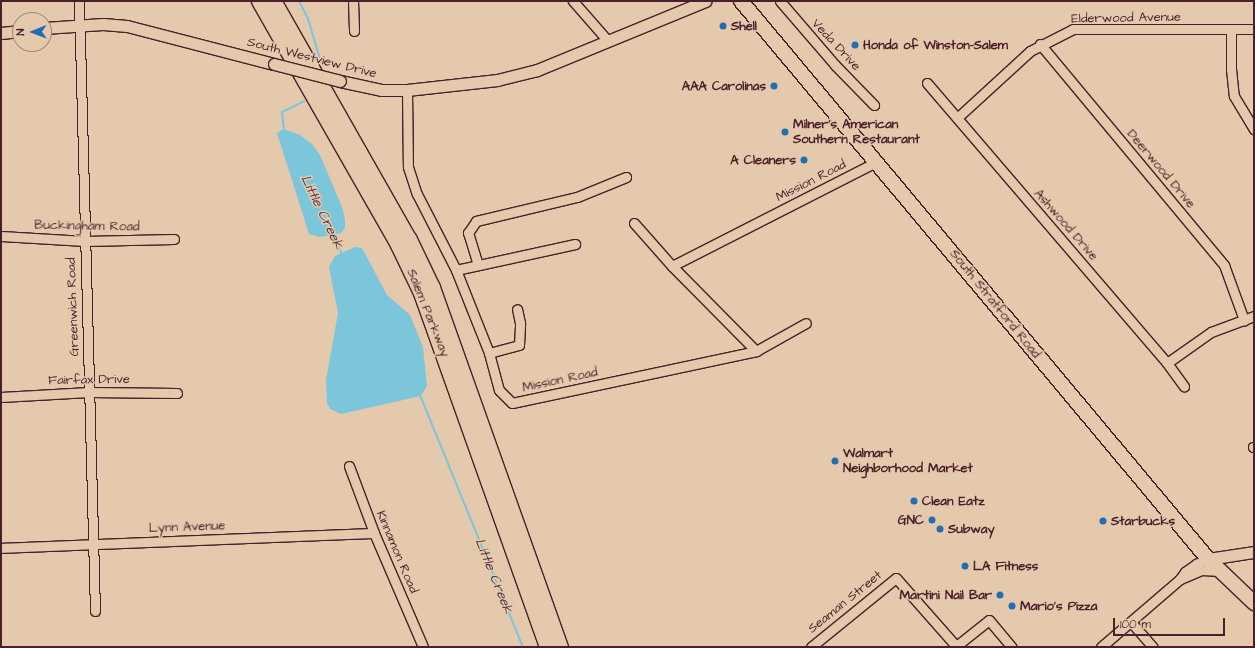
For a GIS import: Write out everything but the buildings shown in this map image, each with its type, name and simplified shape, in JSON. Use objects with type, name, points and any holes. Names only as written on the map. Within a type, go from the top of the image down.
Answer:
[{"type":"highway","name":"Salem Parkway","points":[[260,1],[392,233],[422,293],[548,647]]},
{"type":"highway","name":"Salem Parkway","points":[[273,1],[406,234],[432,288],[560,647]]},
{"type":"main road","name":"South Stratford Road","points":[[741,1],[1208,559],[1254,603]]},
{"type":"street","name":"Greenwich Road","points":[[79,1],[95,612]]},
{"type":"street","points":[[353,1],[354,31]]},
{"type":"street","points":[[573,1],[608,41]]},
{"type":"street","name":"South Westview Drive","points":[[52,27],[103,24],[150,30],[340,81],[382,90],[407,90],[497,80],[537,70],[705,1]]},
{"type":"street","name":"Veda Drive","points":[[780,1],[835,65],[874,105]]},
{"type":"street","name":"Elderwood Avenue","points":[[957,118],[1030,51],[1040,44],[1073,29],[1231,31],[1254,29]]},
{"type":"street","points":[[1231,31],[1231,69],[1234,96],[1254,129]]},
{"type":"street","points":[[1,33],[12,32]]},
{"type":"street","name":"Deerwood Drive","points":[[1040,44],[1224,265],[1244,320]]},
{"type":"street","name":"Ashwood Drive","points":[[927,83],[1167,363],[1184,386]]},
{"type":"street","name":"Mission Road","points":[[407,90],[408,167],[417,194],[456,270],[489,353],[500,390],[512,403],[756,351]]},
{"type":"street","name":"Mission Road","points":[[672,266],[876,162]]},
{"type":"street","points":[[478,265],[468,233],[476,221],[577,197],[626,176]]},
{"type":"street","points":[[634,223],[672,266],[756,351],[806,323]]},
{"type":"street","name":"Buckingham Road","points":[[1,236],[85,241],[174,239]]},
{"type":"street","points":[[456,270],[575,244]]},
{"type":"street","points":[[489,353],[518,344],[520,324],[517,309]]},
{"type":"street","points":[[1167,363],[1211,332],[1254,316]]},
{"type":"street","name":"Fairfax Drive","points":[[1,397],[89,392],[177,393]]},
{"type":"street","name":"Kinnamon Road","points":[[348,466],[374,533],[423,647]]},
{"type":"street","name":"Lynn Avenue","points":[[1,548],[374,533]]},
{"type":"street","points":[[1180,580],[1184,572],[1196,564],[1208,559],[1254,552]]},
{"type":"street","points":[[1101,647],[1180,580],[1201,570],[1221,571]]},
{"type":"street","name":"Seaman Street","points":[[811,647],[896,578],[955,646]]},
{"type":"street","points":[[955,646],[989,620],[1012,647]]},
{"type":"street","points":[[1131,622],[1153,647]]},
{"type":"water","points":[[283,129],[300,135],[312,144],[320,155],[342,207],[345,219],[345,228],[341,233],[320,237],[309,234],[277,133]]},
{"type":"water","points":[[355,247],[362,248],[387,295],[410,315],[423,347],[427,386],[421,396],[341,414],[330,409],[327,403],[326,380],[338,313],[329,267],[335,256]]},
{"type":"waterway","name":"Little Creek","points":[[299,1],[308,19],[320,59]]},
{"type":"waterway","name":"Little Creek","points":[[284,131],[282,112],[305,101]]},
{"type":"waterway","name":"Little Creek","points":[[330,234],[342,254]]},
{"type":"waterway","name":"Little Creek","points":[[420,395],[523,647]]},
{"type":"place","name":"Shell","points":[[723,26]]},
{"type":"place","name":"Honda of Winston-Salem","points":[[855,45]]},
{"type":"place","name":"AAA Carolinas","points":[[774,86]]},
{"type":"place","name":"Milner's American Southern Restaurant","points":[[785,132]]},
{"type":"place","name":"A Cleaners","points":[[804,160]]},
{"type":"place","name":"Walmart Neighborhood Market","points":[[835,461]]},
{"type":"place","name":"Clean Eatz","points":[[914,501]]},
{"type":"place","name":"GNC","points":[[932,520]]},
{"type":"place","name":"Starbucks","points":[[1103,521]]},
{"type":"place","name":"Subway","points":[[940,529]]},
{"type":"place","name":"LA Fitness","points":[[965,566]]},
{"type":"place","name":"Martini Nail Bar","points":[[1000,595]]},
{"type":"place","name":"Mario's Pizza","points":[[1012,606]]}]
